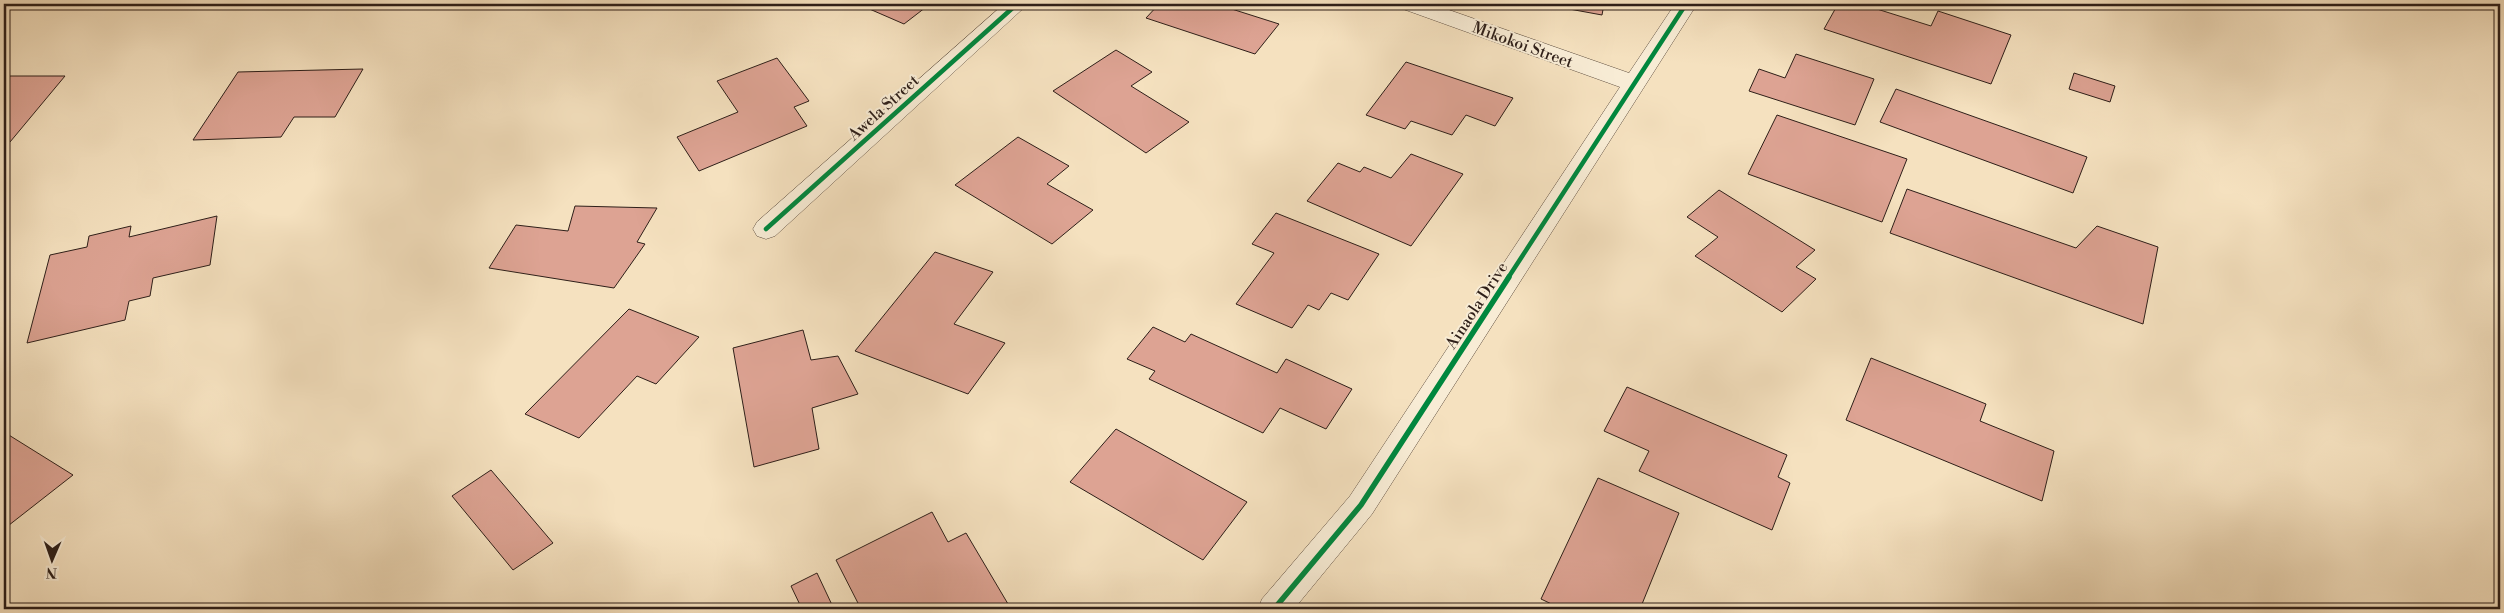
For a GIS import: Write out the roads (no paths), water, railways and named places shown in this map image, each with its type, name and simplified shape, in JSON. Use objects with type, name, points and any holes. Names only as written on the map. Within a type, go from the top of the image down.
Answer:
[{"type":"street","name":"Awela Street","points":[[766,229],[1017,4]]},
{"type":"street","name":"Mikokoi Street","points":[[1411,4],[1635,84]]},
{"type":"street","name":"Ainaola Drive","points":[[1274,609],[1361,505],[1686,4]]}]
